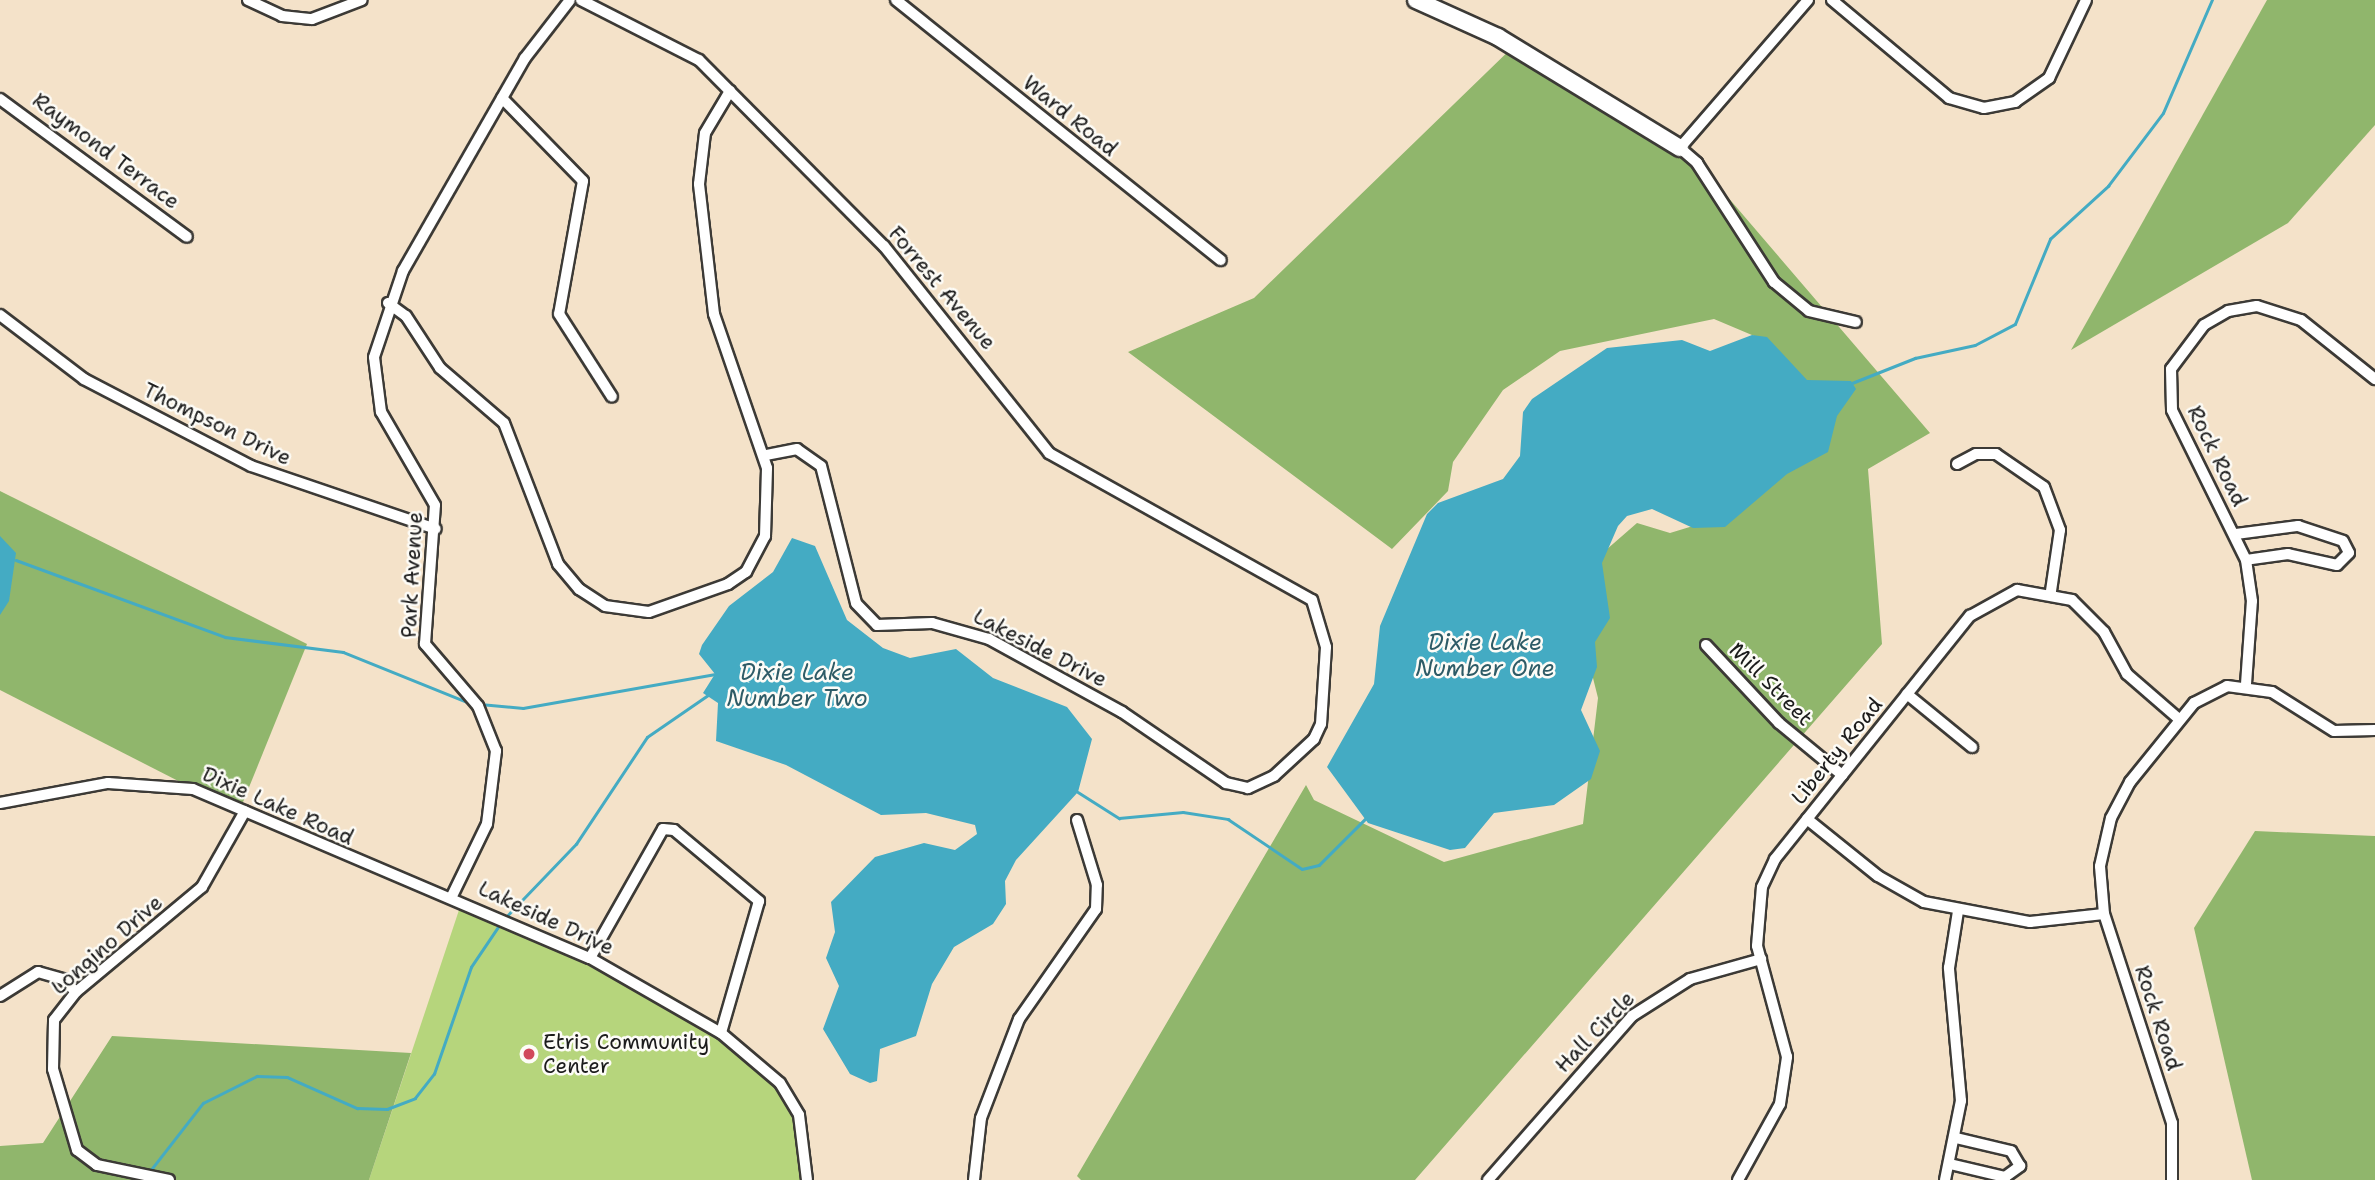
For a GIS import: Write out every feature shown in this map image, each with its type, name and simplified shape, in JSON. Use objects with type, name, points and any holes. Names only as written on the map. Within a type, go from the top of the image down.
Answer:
[{"type":"street","points":[[248,0],[282,16],[312,19],[362,0]]},
{"type":"street","name":"Park Avenue","points":[[452,896],[486,824],[498,764],[478,706],[425,644],[436,529],[430,487],[388,427],[375,394],[374,357],[388,303],[502,98],[570,0]]},
{"type":"street","name":"Forrest Avenue","points":[[582,0],[681,47],[730,91],[892,255],[1049,453],[1126,501],[1284,582]]},
{"type":"street","name":"Ward Road","points":[[895,0],[1221,260]]},
{"type":"street","points":[[1416,0],[1498,37],[1680,148],[1697,163],[1774,282],[1809,310],[1856,322]]},
{"type":"street","points":[[1680,148],[1808,0]]},
{"type":"street","points":[[1832,0],[1949,98],[1984,108],[2015,102],[2049,78],[2086,0]]},
{"type":"street","points":[[388,303],[406,316],[440,369],[504,423],[558,564],[579,589],[605,606],[663,610],[746,572],[765,536],[766,454],[713,314],[699,184],[705,133],[730,91]]},
{"type":"street","points":[[502,98],[583,181],[559,314],[612,397]]},
{"type":"street","name":"Raymond Terrace","points":[[0,99],[187,237]]},
{"type":"street","name":"Rock Road","points":[[2172,1180],[2172,1123],[2104,914],[2100,866],[2111,818],[2179,719],[2209,692],[2246,684],[2252,601],[2246,559],[2236,534],[2168,397],[2171,369],[2204,325],[2241,307],[2279,309],[2375,379]]},
{"type":"street","name":"Thompson Drive","points":[[0,315],[84,379],[251,466],[436,529]]},
{"type":"street","name":"Lakeside Drive","points":[[766,454],[797,449],[821,466],[856,603],[868,620],[886,626],[951,625],[981,635],[1122,712],[1226,783],[1248,788],[1284,768],[1321,724],[1326,647],[1320,614],[1312,600],[1284,582]]},
{"type":"street","points":[[1957,464],[1976,454],[1996,454],[2044,487],[2060,530],[2052,591],[2089,614],[2127,674],[2179,719]]},
{"type":"street","points":[[2236,534],[2298,526],[2343,541],[2349,553],[2337,565],[2288,554],[2246,559]]},
{"type":"street","name":"Liberty Road","points":[[1738,1180],[1770,1127],[1785,1082],[1783,1024],[1761,959],[1756,924],[1762,887],[1807,819],[1984,603],[2017,590],[2052,591]]},
{"type":"street","name":"Mill Street","points":[[1706,645],[1779,723],[1842,775]]},
{"type":"street","points":[[2246,684],[2272,692],[2334,731],[2375,730]]},
{"type":"street","points":[[1908,694],[1972,747]]},
{"type":"street","name":"Dixie Lake Road","points":[[0,803],[144,781],[193,789],[372,869],[452,896]]},
{"type":"street","name":"Longino Drive","points":[[169,1180],[97,1165],[77,1150],[49,1044],[54,1020],[76,992],[202,887],[245,811]]},
{"type":"street","points":[[1807,819],[1894,887],[1958,911],[2030,922],[2104,914]]},
{"type":"street","points":[[974,1180],[981,1118],[1019,1019],[1096,909],[1097,886],[1077,820]]},
{"type":"street","points":[[590,958],[663,829],[674,830],[758,901],[720,1033]]},
{"type":"street","name":"Lakeside Drive","points":[[452,896],[590,958],[720,1033],[756,1059],[792,1101],[807,1180]]},
{"type":"street","points":[[1945,1180],[1956,1138],[1961,1059],[1949,968],[1958,911]]},
{"type":"street","name":"Hall Circle","points":[[1488,1180],[1632,1016],[1690,979],[1761,959]]},
{"type":"street","points":[[0,996],[38,972],[63,979],[76,992]]},
{"type":"street","points":[[1950,1164],[2005,1177],[2020,1166],[2011,1150],[1956,1138]]},
{"type":"green space","points":[[2267,0],[2375,0],[2375,125],[2288,223],[2071,350]]},
{"type":"green space","points":[[1520,40],[1690,153],[1930,433],[1868,469],[1882,644],[1415,1180],[1081,1180],[1077,1176],[1306,785],[1314,800],[1444,862],[1583,824],[1598,698],[1590,666],[1590,580],[1606,550],[1637,523],[1670,533],[1716,519],[1759,338],[1714,319],[1560,351],[1503,390],[1453,462],[1448,491],[1392,549],[1128,352],[1254,298]]},
{"type":"green space","points":[[0,491],[307,644],[239,812],[0,690]]},
{"type":"green space","points":[[2255,831],[2375,836],[2375,1180],[2252,1180],[2194,928]]},
{"type":"green space","points":[[463,898],[584,960],[669,994],[730,1035],[801,1118],[814,1180],[369,1180]]},
{"type":"green space","points":[[112,1036],[411,1053],[369,1180],[0,1180],[0,1146],[43,1143]]},
{"type":"water","name":"Dixie Lake Number One","points":[[1752,335],[1767,337],[1807,380],[1851,381],[1856,389],[1837,416],[1828,452],[1787,474],[1725,527],[1693,528],[1652,509],[1627,516],[1618,526],[1602,563],[1610,618],[1595,642],[1597,667],[1581,710],[1600,751],[1591,779],[1554,805],[1494,813],[1465,848],[1450,850],[1368,823],[1327,767],[1374,684],[1380,626],[1427,514],[1438,503],[1503,479],[1520,456],[1523,412],[1532,399],[1607,348],[1682,340],[1710,351]]},
{"type":"water","points":[[0,536],[16,553],[9,601],[0,615]]},
{"type":"water","name":"Dixie Lake Number Two","points":[[792,538],[815,546],[847,620],[883,648],[910,658],[956,649],[993,678],[1067,707],[1092,739],[1078,792],[1016,860],[1005,881],[1006,904],[993,924],[954,947],[932,984],[916,1036],[880,1049],[877,1081],[870,1083],[850,1074],[823,1029],[839,986],[826,958],[835,932],[831,902],[875,857],[924,843],[955,850],[977,834],[975,825],[926,813],[881,815],[786,765],[716,741],[718,703],[703,693],[715,674],[699,654],[702,645],[729,606],[773,572]]},
{"type":"waterway","points":[[1852,383],[1915,358],[1975,345],[2015,324],[2050,239],[2108,186],[2163,113],[2212,0]]},
{"type":"waterway","points":[[16,560],[225,637],[343,652],[470,703]]},
{"type":"waterway","points":[[480,704],[523,708],[715,674]]},
{"type":"waterway","points":[[504,919],[576,844],[647,737],[708,695]]},
{"type":"waterway","points":[[1078,792],[1119,818],[1183,812],[1228,819],[1302,869],[1319,865],[1366,818]]},
{"type":"waterway","points":[[150,1171],[203,1103],[257,1076],[287,1077],[357,1108],[387,1109],[415,1098],[434,1074],[471,967],[500,924]]},
{"type":"place","name":"Etris Community Center","points":[[529,1054]]}]
